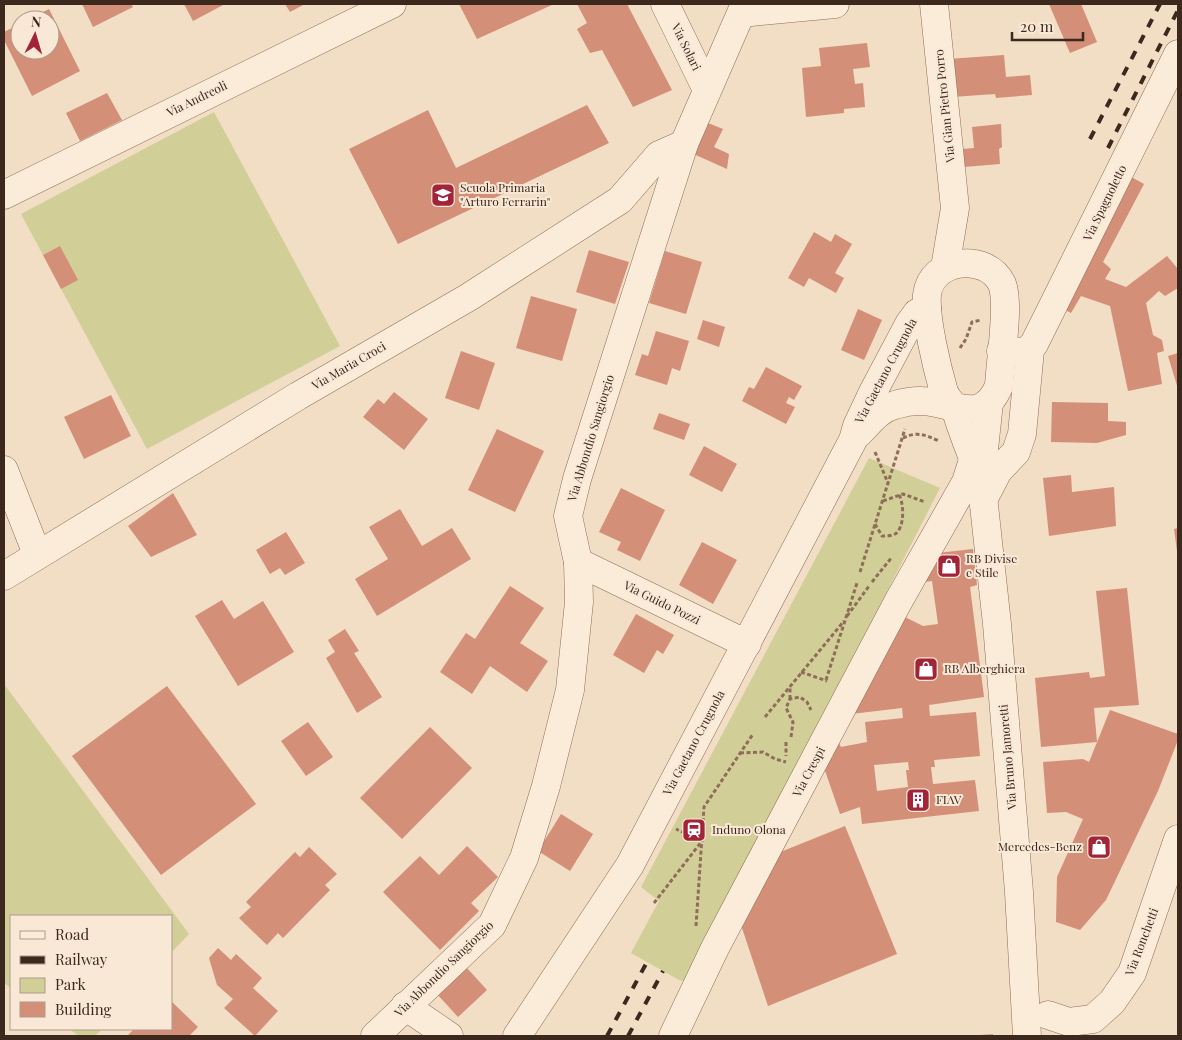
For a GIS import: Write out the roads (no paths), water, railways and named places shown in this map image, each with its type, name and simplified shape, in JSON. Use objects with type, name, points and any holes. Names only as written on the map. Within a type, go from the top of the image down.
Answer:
[{"type":"street","name":"Via Andreoli","points":[[4,195],[392,4]]},
{"type":"street","name":"Via Solari","points":[[665,4],[707,90]]},
{"type":"street","name":"Via Abbondio Sangiorgio","points":[[375,1036],[492,925],[524,858],[546,786],[570,690],[579,602],[578,562],[568,516],[577,479],[684,144],[741,12],[836,4]]},
{"type":"street","name":"Via Gian Pietro Porro","points":[[934,4],[955,208],[967,243],[980,265]]},
{"type":"street","name":"Via Spagnoletto","points":[[981,487],[1016,452],[1022,434],[1030,350],[1178,56]]},
{"type":"street","name":"Via Maria Croci","points":[[4,576],[37,554],[298,396],[469,297],[620,200],[659,155],[684,144]]},
{"type":"street","name":"Via Gian Pietro Porro","points":[[945,268],[955,208]]},
{"type":"street","points":[[945,268],[958,264],[980,265]]},
{"type":"street","name":"Via Bruno Jamoretti","points":[[980,265],[994,274],[1001,284],[1006,300],[999,386],[989,402],[981,487]]},
{"type":"street","name":"Via Bruno Jamoretti","points":[[945,268],[936,275],[927,292],[926,309],[944,392],[955,408],[981,487],[998,634],[1027,1036]]},
{"type":"street","name":"Via Gaetano Crugnola","points":[[864,444],[857,426],[909,324],[917,313],[926,309]]},
{"type":"street","points":[[1001,350],[1030,350]]},
{"type":"street","name":"Via Gaetano Crugnola","points":[[517,1036],[630,865],[747,644],[864,444],[880,412],[894,405],[911,402],[935,402],[955,408]]},
{"type":"street","points":[[955,408],[975,410],[983,408],[989,402]]},
{"type":"street","points":[[4,470],[37,554]]},
{"type":"street","name":"Via Crespi","points":[[674,1036],[736,906],[898,602],[939,506],[966,482],[981,487]]},
{"type":"street","points":[[939,506],[969,503],[978,506],[981,487]]},
{"type":"street","name":"Via Guido Pozzi","points":[[578,562],[747,644]]},
{"type":"street","name":"Via Ronchetti","points":[[1055,1026],[1093,1019],[1112,1002],[1132,973],[1178,839]]},
{"type":"street","points":[[1022,957],[1055,1026]]},
{"type":"street","points":[[405,1006],[449,1036]]},
{"type":"railway","points":[[1090,139],[1160,4]]},
{"type":"railway","points":[[1108,148],[1178,10]]},
{"type":"railway","points":[[607,1036],[647,962]]},
{"type":"railway","points":[[628,1036],[663,971]]},
{"type":"place","name":"Scuola Primaria \"Arturo Ferrarin\"","points":[[443,195]]},
{"type":"place","name":"RB Divise e Stile","points":[[949,566]]},
{"type":"place","name":"RB Alberghiera","points":[[926,669]]},
{"type":"place","name":"FIAV","points":[[918,800]]},
{"type":"place","name":"Induno Olona","points":[[694,830]]},
{"type":"place","name":"Mercedes-Benz","points":[[1099,847]]}]
